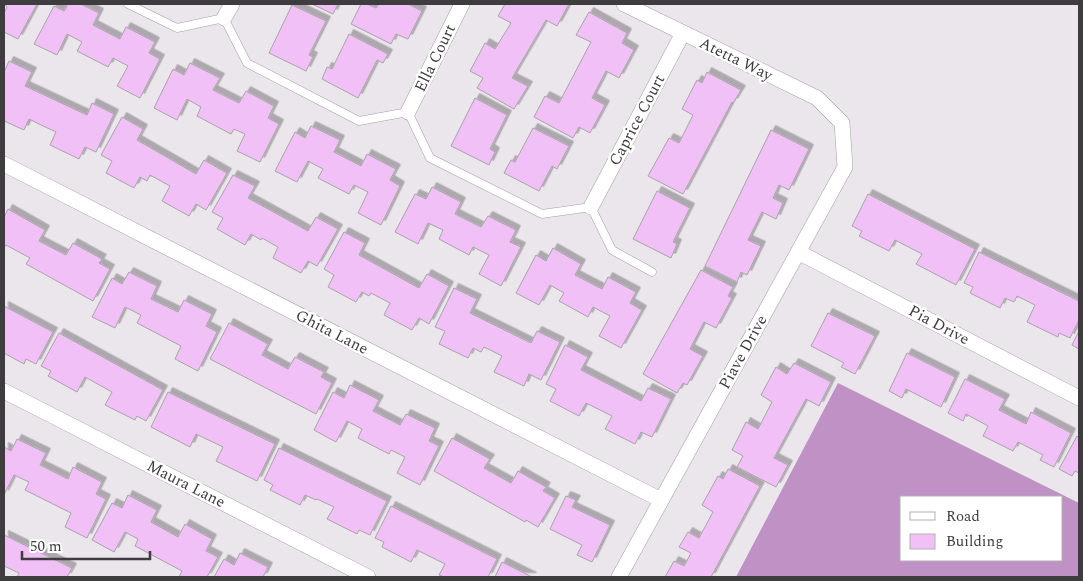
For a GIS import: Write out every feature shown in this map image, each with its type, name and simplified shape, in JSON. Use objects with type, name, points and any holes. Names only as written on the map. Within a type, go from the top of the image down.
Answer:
[{"type":"street","points":[[224,18],[232,4]]},
{"type":"street","name":"Ella Court","points":[[408,112],[462,4]]},
{"type":"street","name":"Atetta Way","points":[[624,4],[817,98],[842,123]]},
{"type":"street","name":"Caprice Court","points":[[591,207],[683,33]]},
{"type":"street","name":"Piave Drive","points":[[619,577],[845,167],[842,123]]},
{"type":"street","name":"Ghita Lane","points":[[4,164],[661,500]]},
{"type":"street","name":"Pia Drive","points":[[798,252],[1079,398]]},
{"type":"street","name":"Maura Lane","points":[[4,391],[368,577]]},
{"type":"lane","points":[[128,4],[177,28],[224,18],[247,63],[359,121],[408,112],[430,158],[542,214],[591,207],[612,250],[652,272]]},
{"type":"shaded area","points":[[838,383],[1079,503],[1079,577],[736,577]]},
{"type":"building","points":[[4,4],[37,4],[18,39],[4,32],[4,13],[7,7]]},
{"type":"building","points":[[68,4],[81,4],[99,13],[93,25],[120,39],[126,27],[155,42],[149,53],[160,59],[140,98],[117,86],[128,66],[113,58],[108,67],[77,51],[82,42],[67,34],[57,55],[34,44],[54,6],[64,11]]},
{"type":"building","points":[[312,4],[338,4],[333,14]]},
{"type":"building","points":[[361,4],[367,4],[376,8],[379,4],[411,4],[422,11],[408,39],[396,34],[391,44],[351,24]]},
{"type":"building","points":[[505,4],[569,4],[557,26],[546,20],[512,78],[528,86],[514,109],[477,88],[483,78],[470,71],[485,43],[495,49],[511,23],[498,16]]},
{"type":"building","points":[[292,5],[326,21],[309,55],[313,57],[306,71],[269,53]]},
{"type":"building","points":[[589,12],[627,33],[622,43],[634,50],[619,78],[606,71],[592,98],[605,105],[590,133],[579,127],[573,138],[534,117],[545,96],[559,103],[591,42],[576,35]]},
{"type":"building","points":[[349,34],[388,54],[383,63],[377,60],[358,98],[322,79],[327,67],[332,69]]},
{"type":"building","points":[[9,61],[32,72],[25,86],[87,115],[92,103],[114,114],[96,152],[85,147],[79,159],[50,145],[56,132],[29,119],[24,130],[4,121],[4,72]]},
{"type":"building","points":[[190,63],[220,78],[213,90],[239,103],[246,91],[274,106],[268,118],[279,124],[260,162],[237,151],[245,134],[234,129],[231,134],[197,116],[201,107],[187,99],[177,120],[154,108],[173,69],[184,75]]},
{"type":"building","points":[[707,72],[741,90],[732,102],[683,194],[648,176],[669,138],[679,143],[693,115],[682,109],[697,80],[702,83]]},
{"type":"building","points":[[475,98],[507,115],[490,149],[495,152],[489,165],[451,146]]},
{"type":"building","points":[[122,117],[143,129],[137,140],[196,174],[204,160],[227,173],[206,210],[196,204],[189,216],[162,201],[170,186],[150,175],[147,181],[140,177],[134,188],[106,173],[112,161],[101,155]]},
{"type":"building","points":[[311,126],[340,140],[334,152],[361,166],[367,154],[396,169],[390,180],[400,186],[381,225],[358,213],[368,192],[354,185],[349,194],[318,178],[323,169],[308,161],[297,182],[275,171],[295,132],[305,138]]},
{"type":"building","points":[[533,128],[569,146],[557,169],[552,166],[539,191],[504,173],[511,160],[515,162]]},
{"type":"building","points":[[771,130],[809,149],[789,190],[779,185],[773,198],[783,203],[776,219],[762,212],[748,240],[761,246],[747,275],[741,272],[737,282],[705,266]]},
{"type":"building","points":[[233,175],[255,186],[248,198],[308,231],[316,217],[338,229],[317,266],[308,261],[301,273],[273,258],[278,247],[262,238],[261,240],[251,234],[245,245],[217,229],[223,218],[212,212]]},
{"type":"building","points":[[432,187],[461,202],[455,214],[481,227],[488,216],[516,230],[510,242],[521,247],[501,286],[479,274],[489,255],[473,247],[469,255],[439,239],[443,230],[428,223],[418,244],[395,232],[415,194],[426,199]]},
{"type":"building","points":[[657,191],[690,208],[673,242],[677,244],[671,258],[633,239]]},
{"type":"building","points":[[868,194],[975,249],[956,285],[916,264],[922,254],[895,240],[889,251],[859,236],[862,231],[852,226]]},
{"type":"building","points":[[8,209],[45,230],[39,241],[66,255],[73,243],[102,259],[99,263],[110,269],[93,301],[26,264],[30,258],[6,245],[4,248],[4,217]]},
{"type":"building","points":[[344,232],[365,243],[359,255],[419,288],[427,274],[449,286],[429,324],[419,318],[412,330],[384,315],[390,303],[371,293],[369,296],[362,292],[356,302],[328,287],[334,275],[324,269]]},
{"type":"building","points":[[553,248],[581,264],[575,275],[602,289],[608,277],[636,292],[630,303],[642,310],[621,348],[599,336],[610,316],[593,307],[588,317],[559,301],[564,293],[550,285],[539,305],[516,293],[536,255],[546,261]]},
{"type":"building","points":[[979,252],[1079,301],[1079,320],[1070,338],[1059,333],[1058,337],[1027,322],[1035,305],[1017,296],[1014,302],[1005,298],[1000,308],[970,293],[973,287],[964,283]]},
{"type":"building","points":[[701,270],[733,287],[728,296],[732,298],[716,328],[704,322],[690,349],[703,356],[687,385],[683,383],[677,393],[643,374]]},
{"type":"building","points":[[129,272],[157,286],[151,299],[178,312],[184,300],[212,314],[206,326],[217,332],[198,371],[175,359],[181,346],[137,323],[141,315],[125,307],[115,328],[92,317],[112,278],[122,284]]},
{"type":"building","points":[[454,288],[477,299],[470,313],[531,343],[537,331],[560,342],[541,380],[529,374],[524,386],[494,372],[502,356],[484,347],[481,352],[473,348],[468,358],[439,344],[445,331],[435,327]]},
{"type":"building","points":[[4,306],[53,332],[36,364],[26,359],[24,364],[4,353]]},
{"type":"building","points":[[828,313],[875,336],[855,374],[841,367],[844,363],[811,346]]},
{"type":"building","points":[[229,323],[268,344],[262,355],[288,369],[295,357],[324,372],[321,377],[332,383],[316,414],[210,359]]},
{"type":"building","points":[[1079,331],[1079,349],[1072,345]]},
{"type":"building","points":[[59,333],[163,390],[146,421],[137,416],[135,420],[105,405],[112,392],[85,377],[77,392],[48,376],[51,371],[41,366]]},
{"type":"building","points":[[565,345],[588,357],[581,370],[641,401],[648,388],[671,399],[652,437],[641,432],[635,444],[605,429],[612,416],[586,403],[579,416],[550,401],[556,389],[546,384]]},
{"type":"building","points":[[907,353],[955,377],[941,407],[906,389],[902,398],[889,391]]},
{"type":"building","points":[[794,363],[831,382],[819,406],[806,399],[774,458],[788,465],[776,487],[737,467],[743,456],[732,450],[746,422],[758,429],[772,402],[761,395],[776,367],[787,374]]},
{"type":"building","points":[[965,379],[1005,399],[999,410],[1026,424],[1031,412],[1071,433],[1054,467],[1040,460],[1043,455],[1018,442],[1013,451],[983,436],[988,426],[966,414],[963,421],[948,413]]},
{"type":"building","points":[[350,385],[379,400],[373,411],[400,425],[406,414],[435,428],[429,441],[439,446],[420,485],[397,473],[405,457],[391,450],[389,454],[358,438],[362,429],[347,421],[336,442],[314,430],[333,392],[344,398]]},
{"type":"building","points":[[168,392],[275,444],[257,481],[216,461],[223,447],[196,434],[190,447],[151,427]]},
{"type":"building","points":[[1077,436],[1079,438],[1079,473],[1075,471],[1072,476],[1059,469]]},
{"type":"building","points":[[452,438],[490,459],[484,468],[511,483],[518,471],[546,487],[543,491],[555,498],[538,527],[526,520],[525,522],[434,471]]},
{"type":"building","points":[[17,439],[46,453],[40,465],[68,479],[73,467],[102,482],[96,494],[106,499],[87,538],[65,527],[71,513],[25,490],[29,482],[14,475],[4,495],[4,447],[11,451]]},
{"type":"building","points":[[279,448],[387,501],[370,535],[359,530],[357,534],[327,519],[334,507],[317,499],[305,495],[300,505],[270,490],[273,485],[264,480]]},
{"type":"building","points":[[728,469],[760,486],[711,577],[665,577],[674,561],[684,566],[691,553],[679,547],[688,532],[699,538],[713,512],[702,505],[718,476],[723,479]]},
{"type":"building","points":[[128,495],[157,510],[151,522],[178,537],[185,524],[212,539],[206,551],[218,557],[207,577],[179,577],[182,571],[135,546],[138,539],[125,532],[114,552],[92,540],[112,503],[122,508]]},
{"type":"building","points":[[566,496],[576,500],[572,507],[610,525],[592,562],[577,555],[582,545],[550,529]]},
{"type":"building","points":[[391,506],[497,559],[488,577],[444,577],[439,575],[445,564],[417,550],[411,562],[382,547],[384,542],[375,538]]},
{"type":"building","points":[[4,535],[72,568],[67,577],[17,577],[19,573],[4,566]]},
{"type":"building","points":[[240,553],[268,567],[263,577],[214,577],[224,559],[234,565]]},
{"type":"building","points":[[502,562],[532,577],[495,577]]}]
